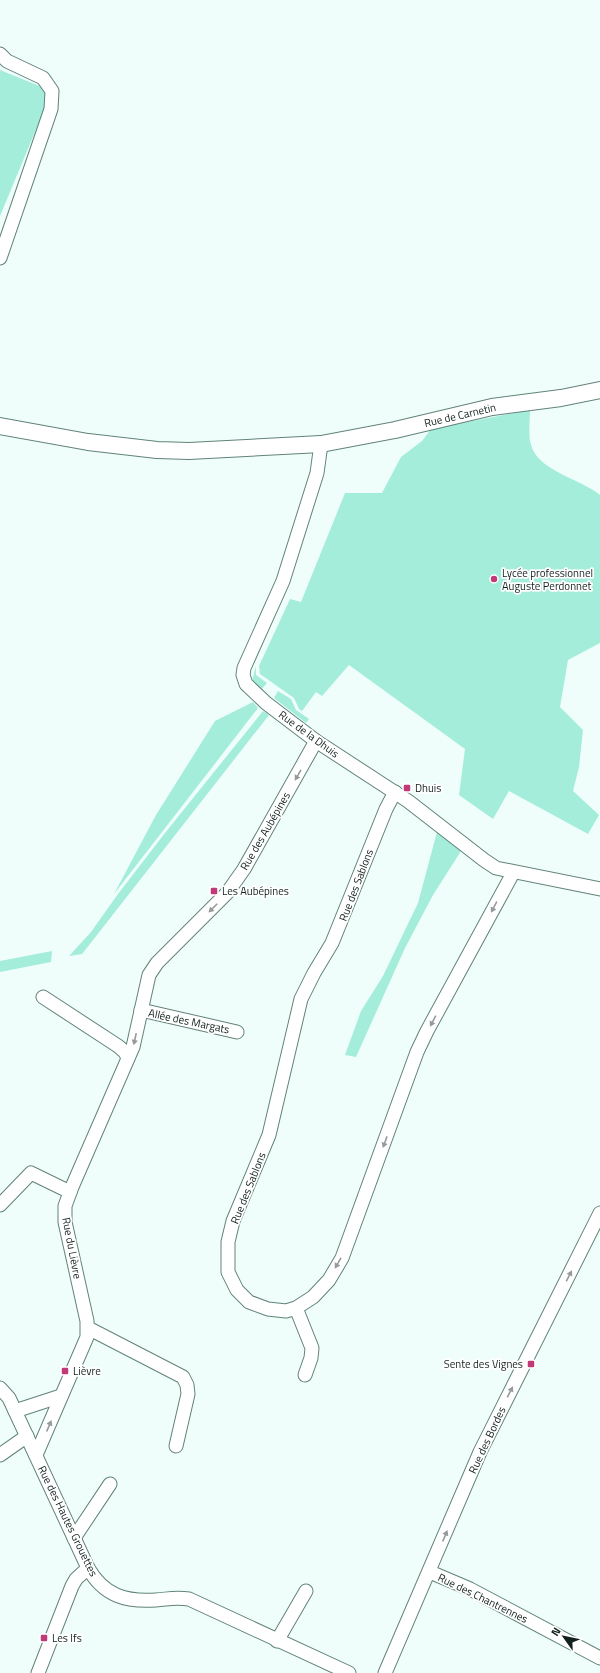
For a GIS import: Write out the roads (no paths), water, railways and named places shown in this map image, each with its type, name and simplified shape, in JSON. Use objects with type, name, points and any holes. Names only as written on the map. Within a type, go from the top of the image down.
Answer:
[{"type":"street","points":[[0,54],[7,61],[43,78],[52,91],[51,108],[0,258]]},
{"type":"street","name":"Rue de Carnetin","points":[[0,426],[88,442],[157,450],[203,450],[321,444],[395,430],[492,407],[561,398],[600,390]]},
{"type":"street","name":"Rue de la Dhuis","points":[[321,444],[317,473],[286,572],[275,601],[246,665],[243,675],[244,680],[252,691],[316,741],[394,792],[496,868],[600,889]]},
{"type":"street","name":"Rue des Aubépines","points":[[128,1058],[133,1047],[149,975],[157,963],[227,893],[244,869],[316,741]]},
{"type":"street","name":"Rue des Sablons","points":[[394,792],[332,943],[314,973],[301,1000],[269,1135],[233,1221],[228,1242],[228,1272],[238,1290],[250,1302],[268,1310],[286,1311],[296,1308],[313,1297],[329,1280],[342,1258],[417,1052],[513,872]]},
{"type":"street","points":[[43,997],[118,1046],[125,1052],[128,1058]]},
{"type":"street","name":"Allée des Margats","points":[[141,1010],[237,1032]]},
{"type":"street","name":"Rue du Lièvre","points":[[36,1455],[85,1344],[88,1328],[65,1222],[65,1206],[128,1058]]},
{"type":"street","points":[[0,1205],[31,1172],[70,1192]]},
{"type":"street","name":"Rue des Bordes","points":[[385,1673],[430,1572],[480,1452],[600,1213]]},
{"type":"street","points":[[296,1308],[312,1348],[311,1358],[305,1375]]},
{"type":"street","points":[[88,1328],[183,1377],[187,1385],[188,1394],[176,1446]]},
{"type":"street","name":"Rue des Hautes Grouettes","points":[[0,1388],[9,1398],[88,1568],[93,1577],[106,1590],[119,1597],[135,1601],[177,1597],[189,1599],[349,1673]]},
{"type":"street","points":[[15,1411],[61,1396]]},
{"type":"street","points":[[0,1455],[27,1436]]},
{"type":"street","points":[[74,1538],[110,1484]]},
{"type":"street","points":[[38,1673],[72,1586],[76,1579],[88,1568]]},
{"type":"street","name":"Rue des Chantrennes","points":[[430,1572],[470,1589],[600,1658]]},
{"type":"street","points":[[277,1641],[306,1591]]},
{"type":"place","name":"Lycée professionnel Auguste Perdonnet","points":[[494,579]]},
{"type":"place","name":"Dhuis","points":[[407,788]]},
{"type":"place","name":"Les Aubépines","points":[[214,891]]},
{"type":"place","name":"Sente des Vignes","points":[[531,1364]]},
{"type":"place","name":"Lièvre","points":[[65,1371]]},
{"type":"place","name":"Les Ifs","points":[[44,1638]]}]
